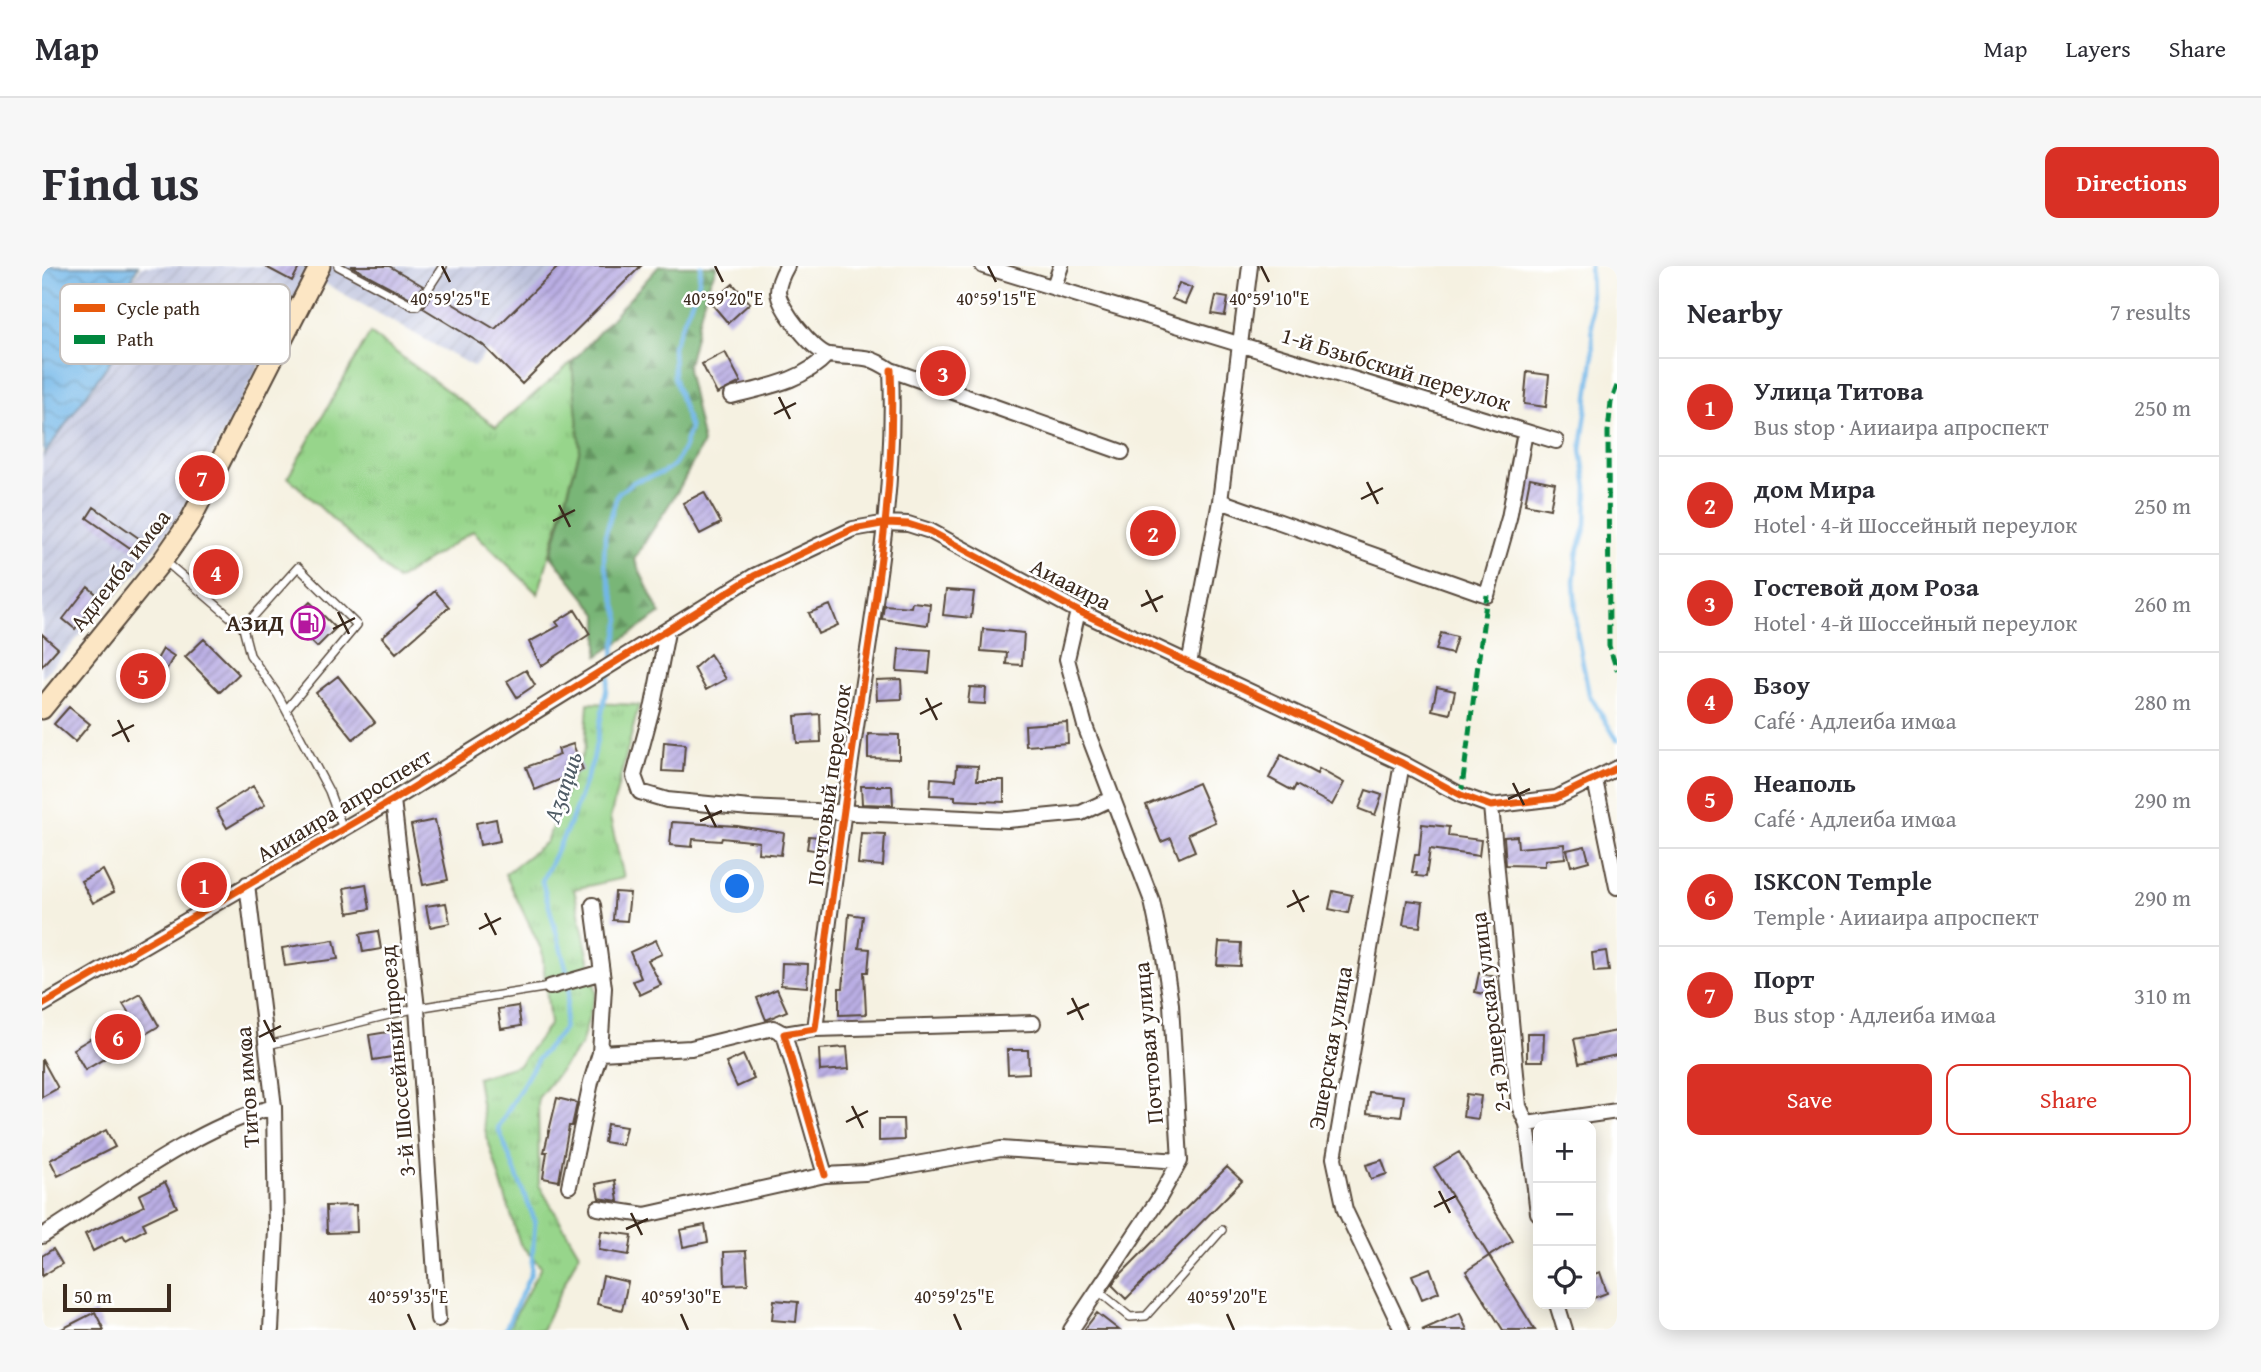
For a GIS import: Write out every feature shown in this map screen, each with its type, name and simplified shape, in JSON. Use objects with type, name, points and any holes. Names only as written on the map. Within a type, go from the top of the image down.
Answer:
[{"type":"main road","name":"Адлеиба имҩа","points":[[290,326],[320,266]]},
{"type":"main road","name":"Адлеиба имҩа","points":[[42,709],[163,560],[211,484],[271,364]]},
{"type":"street","points":[[787,266],[778,292],[781,304],[808,338],[827,355],[872,357],[891,370],[1122,452]]},
{"type":"street","name":"1-й Бзыбский переулок","points":[[983,266],[1556,441]]},
{"type":"street","points":[[1054,286],[1061,266]]},
{"type":"street","points":[[1189,664],[1220,501],[1250,266]]},
{"type":"street","points":[[731,396],[796,378],[815,368],[827,355]]},
{"type":"street","name":"Почтовый переулок","points":[[815,1029],[843,814],[887,523],[893,412],[891,370]]},
{"type":"street","points":[[1220,501],[1487,594],[1509,518],[1525,432]]},
{"type":"street","name":"Аиааира","points":[[629,653],[754,576],[805,550],[853,529],[887,523],[908,524],[930,531],[1078,611],[1402,763],[1461,795],[1491,806],[1556,798],[1617,768]]},
{"type":"street","name":"Почтовая улица","points":[[1078,611],[1067,659],[1085,726],[1152,901],[1164,958],[1171,1004],[1180,1161]]},
{"type":"street","points":[[667,632],[653,705],[634,776],[640,792],[667,800],[843,814],[1052,818],[1081,813],[1113,797]]},
{"type":"street","name":"Аииаира апроспект","points":[[42,1004],[393,800],[629,653]]},
{"type":"street","name":"Эшерская улица","points":[[1402,763],[1334,1158],[1345,1210],[1402,1330]]},
{"type":"street","points":[[1595,780],[1617,887]]},
{"type":"street","name":"3-й Шоссейный проезд","points":[[393,800],[417,1008],[438,1319]]},
{"type":"street","name":"2-я Эшерская улица","points":[[1491,806],[1519,1106],[1527,1124],[1534,1183]]},
{"type":"street","name":"Титов имҩа","points":[[247,884],[274,1107],[276,1230],[271,1330]]},
{"type":"street","points":[[569,1186],[591,1082],[600,1053],[602,972],[593,905]]},
{"type":"street","points":[[550,987],[602,972]]},
{"type":"street","points":[[600,1053],[691,1048],[774,1028],[784,1034],[815,1029],[1032,1023]]},
{"type":"street","points":[[784,1034],[825,1175]]},
{"type":"street","points":[[42,1236],[213,1129],[244,1114],[274,1107]]},
{"type":"street","points":[[1527,1124],[1617,1111]]},
{"type":"street","points":[[598,1208],[645,1215],[825,1175],[865,1173],[1001,1149],[1180,1161],[1158,1200],[1070,1330]]},
{"type":"street","points":[[1558,1309],[1565,1330]]},
{"type":"lane","points":[[338,266],[413,306],[417,306],[443,266]]},
{"type":"lane","points":[[163,560],[243,628],[250,655],[286,710],[329,792],[343,829]]},
{"type":"lane","points":[[243,628],[298,567],[357,625],[286,710]]},
{"type":"lane","points":[[268,1045],[417,1008],[550,987]]},
{"type":"lane","points":[[1097,1290],[1130,1317],[1146,1316],[1222,1230]]},
{"type":"shaded area","points":[[141,266],[558,266],[474,367],[308,274],[290,308],[290,284],[130,284]]},
{"type":"shaded area","points":[[108,364],[260,364],[180,515],[139,570],[42,678],[42,453],[44,455]]},
{"type":"green space","points":[[659,266],[717,266],[706,291],[687,369],[703,443],[679,489],[634,559],[660,614],[598,656],[598,614],[551,556],[580,449],[572,362]]},
{"type":"green space","points":[[370,333],[496,427],[572,362],[580,449],[538,594],[473,531],[397,580],[288,477]]},
{"type":"green space","points":[[588,703],[639,705],[610,818],[624,878],[574,889],[596,992],[581,1045],[538,1098],[539,1185],[579,1253],[542,1330],[507,1330],[541,1267],[520,1244],[486,1134],[477,1078],[519,1065],[550,1024],[542,951],[505,874],[546,842],[585,748]]},
{"type":"water","points":[[42,266],[138,266],[130,284],[60,284],[60,364],[108,364],[44,455]]},
{"type":"building","points":[[264,266],[300,266],[292,281]]},
{"type":"building","points":[[351,266],[389,266],[423,286],[414,300]]},
{"type":"building","points":[[559,266],[641,266],[522,384],[483,345],[423,308],[433,292],[495,329]]},
{"type":"building","points":[[1179,283],[1192,288],[1185,304],[1172,299]]},
{"type":"building","points":[[733,284],[750,303],[728,323],[711,303]]},
{"type":"building","points":[[1216,296],[1228,298],[1225,316],[1212,314]]},
{"type":"building","points":[[725,352],[741,382],[717,394],[702,364]]},
{"type":"building","points":[[1527,372],[1549,375],[1546,407],[1524,404]]},
{"type":"building","points":[[1530,478],[1555,483],[1550,509],[1525,504]]},
{"type":"building","points":[[704,492],[721,523],[700,534],[683,503]]},
{"type":"building","points":[[94,507],[143,541],[136,552],[87,518]]},
{"type":"building","points":[[1146,514],[1166,519],[1159,553],[1139,546]]},
{"type":"building","points":[[88,587],[100,597],[75,629],[63,619]]},
{"type":"building","points":[[946,590],[974,592],[971,618],[943,615]]},
{"type":"building","points":[[435,591],[449,607],[396,653],[382,637]]},
{"type":"building","points":[[310,602],[336,628],[317,647],[291,621]]},
{"type":"building","points":[[912,602],[930,604],[928,625],[882,619],[884,605],[911,607]]},
{"type":"building","points":[[830,605],[838,625],[818,634],[809,613]]},
{"type":"building","points":[[575,610],[590,634],[541,666],[529,642],[559,626],[556,622]]},
{"type":"building","points":[[983,629],[1024,633],[1022,665],[1006,664],[1007,653],[981,651]]},
{"type":"building","points":[[1441,633],[1457,637],[1452,654],[1436,650]]},
{"type":"building","points":[[42,634],[58,648],[42,666]]},
{"type":"building","points":[[204,639],[239,674],[220,692],[185,657]]},
{"type":"building","points":[[163,649],[174,656],[165,672],[148,689],[133,676],[141,666],[149,673]]},
{"type":"building","points":[[899,649],[931,651],[929,673],[897,671]]},
{"type":"building","points":[[710,654],[726,679],[706,690],[694,668]]},
{"type":"building","points":[[526,670],[535,685],[517,697],[507,681]]},
{"type":"building","points":[[338,676],[375,722],[353,739],[316,693]]},
{"type":"building","points":[[901,679],[902,699],[877,700],[876,680]]},
{"type":"building","points":[[970,687],[986,688],[985,704],[968,703]]},
{"type":"building","points":[[1437,687],[1455,691],[1450,714],[1432,710]]},
{"type":"building","points":[[69,707],[90,724],[75,742],[54,724]]},
{"type":"building","points":[[820,714],[821,742],[797,743],[795,716]]},
{"type":"building","points":[[1067,722],[1068,743],[1026,746],[1025,725]]},
{"type":"building","points":[[868,734],[899,735],[899,759],[868,758]]},
{"type":"building","points":[[664,742],[685,744],[683,772],[662,771]]},
{"type":"building","points":[[573,744],[583,770],[535,790],[526,767],[560,755],[558,749]]},
{"type":"building","points":[[1281,755],[1317,774],[1319,769],[1344,783],[1332,805],[1296,785],[1293,791],[1269,778]]},
{"type":"building","points":[[957,765],[978,766],[977,780],[1004,780],[1004,802],[955,800],[955,796],[930,795],[931,778],[956,780]]},
{"type":"building","points":[[1198,783],[1215,822],[1188,834],[1195,851],[1179,858],[1171,838],[1161,842],[1146,805]]},
{"type":"building","points":[[253,786],[265,805],[227,828],[216,809]]},
{"type":"building","points":[[861,786],[892,786],[893,805],[862,804]]},
{"type":"building","points":[[1366,790],[1382,795],[1375,815],[1359,809]]},
{"type":"building","points":[[496,819],[500,841],[480,845],[476,823]]},
{"type":"building","points":[[435,820],[448,880],[423,885],[411,825]]},
{"type":"building","points":[[672,822],[737,826],[784,833],[781,855],[758,853],[759,842],[722,838],[721,841],[693,839],[692,847],[670,845]]},
{"type":"building","points":[[1422,824],[1449,827],[1448,836],[1481,840],[1479,856],[1430,849],[1426,877],[1416,876],[1417,873],[1412,872],[1415,855],[1419,855]]},
{"type":"building","points":[[861,833],[885,834],[883,866],[858,864]]},
{"type":"building","points":[[809,836],[830,838],[828,852],[807,849]]},
{"type":"building","points":[[1517,836],[1518,848],[1564,844],[1565,858],[1545,860],[1545,866],[1506,865],[1504,837]]},
{"type":"building","points":[[1585,846],[1589,861],[1571,866],[1567,850]]},
{"type":"building","points":[[103,870],[114,892],[93,903],[81,881]]},
{"type":"building","points":[[366,884],[370,909],[348,913],[344,888]]},
{"type":"building","points":[[1333,891],[1352,895],[1348,913],[1329,909]]},
{"type":"building","points":[[615,892],[630,893],[627,921],[613,920]]},
{"type":"building","points":[[1407,900],[1423,902],[1420,927],[1403,925]]},
{"type":"building","points":[[446,903],[450,923],[430,927],[426,906]]},
{"type":"building","points":[[849,914],[863,916],[859,948],[870,949],[868,972],[864,972],[866,1014],[839,1015],[839,988],[843,988]]},
{"type":"building","points":[[378,931],[381,949],[363,952],[360,934]]},
{"type":"building","points":[[334,940],[338,959],[285,966],[282,948]]},
{"type":"building","points":[[656,940],[662,954],[648,960],[661,985],[640,995],[633,981],[641,978],[630,952]]},
{"type":"building","points":[[1219,942],[1241,943],[1240,966],[1217,965]]},
{"type":"building","points":[[1606,951],[1609,971],[1594,972],[1592,953]]},
{"type":"building","points":[[782,963],[808,964],[807,987],[781,985]]},
{"type":"building","points":[[1479,973],[1496,977],[1492,996],[1475,992]]},
{"type":"building","points":[[777,989],[787,1011],[766,1020],[757,998]]},
{"type":"building","points":[[141,994],[159,1026],[85,1070],[73,1049],[130,1015],[123,1004]]},
{"type":"building","points":[[518,1006],[521,1026],[501,1029],[498,1009]]},
{"type":"building","points":[[394,1031],[398,1056],[373,1060],[369,1035]]},
{"type":"building","points":[[1617,1031],[1617,1055],[1579,1063],[1574,1039]]},
{"type":"building","points":[[1527,1033],[1544,1033],[1543,1061],[1527,1061]]},
{"type":"building","points":[[847,1047],[849,1069],[820,1071],[819,1049]]},
{"type":"building","points":[[1007,1050],[1028,1050],[1029,1073],[1008,1074]]},
{"type":"building","points":[[743,1055],[754,1079],[737,1087],[726,1063]]},
{"type":"building","points":[[42,1059],[58,1088],[42,1097]]},
{"type":"building","points":[[1369,1092],[1404,1096],[1401,1117],[1367,1113]]},
{"type":"building","points":[[1466,1094],[1481,1096],[1478,1119],[1463,1117]]},
{"type":"building","points":[[557,1098],[577,1103],[572,1126],[569,1126],[559,1181],[543,1178],[547,1152],[544,1152]]},
{"type":"building","points":[[879,1119],[903,1119],[904,1140],[879,1141]]},
{"type":"building","points":[[607,1124],[626,1127],[622,1145],[604,1142]]},
{"type":"building","points":[[106,1130],[115,1147],[58,1176],[50,1160]]},
{"type":"building","points":[[1459,1152],[1513,1241],[1489,1256],[1434,1167]]},
{"type":"building","points":[[1382,1160],[1387,1174],[1371,1179],[1366,1165]]},
{"type":"building","points":[[1227,1167],[1242,1181],[1126,1299],[1112,1285],[1117,1278]]},
{"type":"building","points":[[615,1180],[618,1201],[599,1198],[596,1184]]},
{"type":"building","points":[[165,1182],[177,1207],[143,1223],[146,1229],[126,1240],[123,1235],[93,1251],[85,1234],[144,1206],[139,1195]]},
{"type":"building","points":[[356,1205],[357,1232],[327,1233],[326,1206]]},
{"type":"building","points":[[705,1225],[708,1242],[683,1247],[680,1230]]},
{"type":"building","points":[[601,1231],[632,1235],[629,1255],[599,1250]]},
{"type":"building","points":[[53,1249],[62,1264],[42,1276],[42,1256]]},
{"type":"building","points":[[746,1251],[748,1284],[725,1285],[724,1252]]},
{"type":"building","points":[[1489,1256],[1535,1330],[1503,1330],[1466,1271]]},
{"type":"building","points":[[1430,1268],[1439,1292],[1422,1299],[1412,1275]]},
{"type":"building","points":[[1600,1272],[1607,1293],[1596,1297],[1596,1273]]},
{"type":"building","points":[[603,1276],[628,1282],[622,1310],[597,1304]]},
{"type":"building","points":[[774,1300],[798,1302],[796,1322],[772,1320]]},
{"type":"building","points":[[95,1312],[104,1330],[60,1330]]},
{"type":"building","points":[[1097,1313],[1119,1330],[1084,1330]]},
{"type":"building","points":[[1460,1313],[1467,1330],[1422,1330]]},
{"type":"waterway","name":"Аӡаԥшь","points":[[612,661],[620,619],[604,563],[605,535],[618,493],[635,481],[662,473],[675,464],[684,447],[690,428],[674,377],[673,346],[698,286],[701,266]]},
{"type":"waterway","points":[[1590,266],[1593,360],[1581,450],[1587,487],[1586,525],[1577,555],[1574,581],[1577,634],[1589,694],[1617,740]]},
{"type":"waterway","name":"Аӡаԥшь","points":[[505,1330],[531,1273],[535,1221],[498,1128],[537,1060],[563,1030],[570,982],[542,881],[571,821],[593,760],[610,670]]},
{"type":"marked path","points":[[1617,386],[1611,402],[1608,432],[1609,646],[1617,670]]},
{"type":"marked path","points":[[1461,795],[1487,595]]},
{"type":"cycle path","points":[[825,1175],[784,1034],[815,1029],[888,498],[891,370]]},
{"type":"cycle path","points":[[42,1005],[393,800],[754,576],[853,529],[887,523],[908,524],[930,531],[1078,611],[1402,763],[1461,795],[1491,806],[1556,798],[1617,768]]},
{"type":"place","name":"Гостевой дом Роза","points":[[943,373]]},
{"type":"place","name":"Порт","points":[[202,478]]},
{"type":"place","name":"дом Мира","points":[[1153,533]]},
{"type":"place","name":"Бзоу","points":[[216,572]]},
{"type":"place","name":"АЗиД","points":[[308,623]]},
{"type":"place","name":"Неаполь","points":[[143,676]]},
{"type":"place","name":"Улица Титова","points":[[204,885]]},
{"type":"place","name":"ISKCON Temple","points":[[118,1037]]}]
